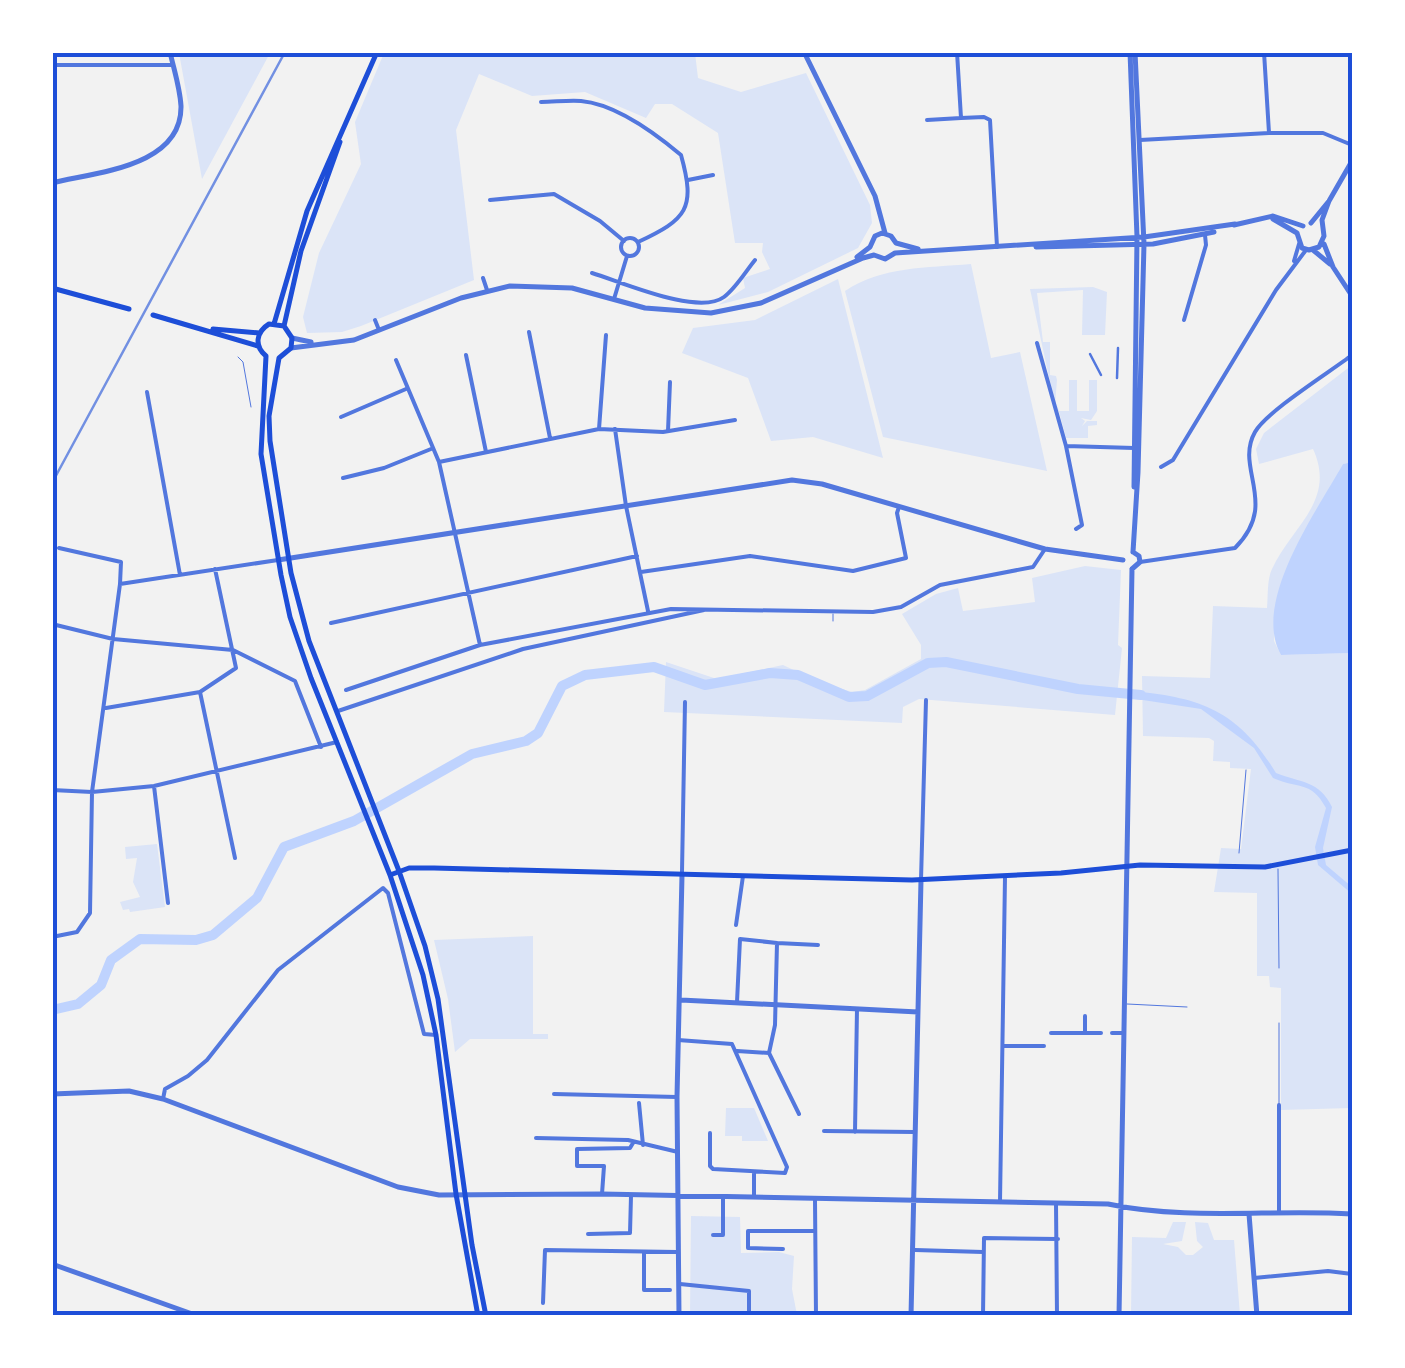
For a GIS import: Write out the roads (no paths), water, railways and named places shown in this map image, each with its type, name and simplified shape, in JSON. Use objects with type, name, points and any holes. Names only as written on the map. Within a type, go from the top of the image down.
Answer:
[{"type":"main road","points":[[284,326],[301,251],[376,52]]},
{"type":"main road","points":[[274,324],[306,211],[342,134]]},
{"type":"main road","points":[[52,288],[129,309]]},
{"type":"main road","points":[[154,315],[258,346],[266,356],[261,449],[290,617],[390,875],[423,975],[436,1036],[478,1316]]},
{"type":"main road","points":[[190,325],[260,332],[274,324],[284,326],[292,338],[291,348],[278,358],[270,441],[288,558],[300,614],[425,946],[438,999],[460,1193],[486,1316]]},
{"type":"main road","points":[[258,346],[260,332]]},
{"type":"main road","points":[[266,356],[278,358]]},
{"type":"main road","points":[[390,875],[434,868],[921,880],[1126,867],[1277,866],[1352,850]]},
{"type":"street","points":[[52,184],[148,158],[166,145],[175,131],[180,110],[170,52]]},
{"type":"street","points":[[804,52],[875,196],[886,233],[912,250]]},
{"type":"street","points":[[958,52],[961,118]]},
{"type":"street","points":[[1132,52],[1140,140],[1141,241],[1138,472],[1132,552]]},
{"type":"street","points":[[1132,52],[1141,241],[1135,505]]},
{"type":"street","points":[[1264,52],[1269,132]]},
{"type":"street","points":[[52,65],[173,65]]},
{"type":"street","points":[[541,102],[583,101],[617,113],[680,152],[688,200],[674,225],[638,242]]},
{"type":"street","points":[[927,120],[990,120],[997,246]]},
{"type":"street","points":[[1140,140],[1269,132],[1328,133],[1352,146]]},
{"type":"street","points":[[1297,233],[1329,201],[1352,161]]},
{"type":"street","points":[[686,180],[712,175]]},
{"type":"street","points":[[490,200],[554,194],[600,221],[624,241]]},
{"type":"street","points":[[1329,201],[1321,229],[1333,267],[1352,296]]},
{"type":"street","points":[[850,262],[870,247],[877,234],[879,215]]},
{"type":"street","points":[[291,348],[346,342],[486,290],[524,285],[554,285],[678,313],[731,310],[772,299],[850,262],[874,256],[885,259],[912,250],[1141,241],[1205,232],[1266,217],[1321,229]]},
{"type":"street","points":[[1161,468],[1176,456],[1292,266],[1299,244],[1297,233],[1266,217]]},
{"type":"street","points":[[1184,320],[1206,245],[1205,232]]},
{"type":"street","points":[[877,234],[886,233]]},
{"type":"street","points":[[624,241],[632,238],[638,242]]},
{"type":"street","points":[[1292,266],[1324,240]]},
{"type":"street","points":[[624,241],[622,248],[628,255]]},
{"type":"street","points":[[628,255],[638,252],[638,242]]},
{"type":"street","points":[[895,253],[896,243]]},
{"type":"street","points":[[1299,244],[1333,267]]},
{"type":"street","points":[[870,247],[874,256]]},
{"type":"street","points":[[614,299],[628,255]]},
{"type":"street","points":[[592,272],[678,300],[712,303],[724,297],[756,260]]},
{"type":"street","points":[[483,278],[486,290]]},
{"type":"street","points":[[375,320],[379,330]]},
{"type":"street","points":[[529,332],[550,438]]},
{"type":"street","points":[[598,428],[606,335]]},
{"type":"street","points":[[292,338],[319,344]]},
{"type":"street","points":[[1037,343],[1066,446],[1082,525],[1076,529]]},
{"type":"street","points":[[1117,378],[1118,348]]},
{"type":"street","points":[[1090,354],[1101,375]]},
{"type":"street","points":[[466,355],[486,452]]},
{"type":"street","points":[[1119,1316],[1132,569],[1140,562],[1235,548],[1244,537],[1258,497],[1248,451],[1255,432],[1352,355]]},
{"type":"street","points":[[396,360],[439,462],[480,645]]},
{"type":"street","points":[[668,431],[670,382]]},
{"type":"street","points":[[341,417],[406,389]]},
{"type":"street","points":[[146,392],[180,575]]},
{"type":"street","points":[[439,462],[598,428],[668,431],[735,420]]},
{"type":"street","points":[[615,429],[626,506],[649,613]]},
{"type":"street","points":[[1066,446],[1134,448]]},
{"type":"street","points":[[343,478],[384,468],[432,449]]},
{"type":"street","points":[[120,584],[792,480],[822,484],[1045,549],[1122,560]]},
{"type":"street","points":[[641,572],[750,556],[853,571],[906,558],[899,507]]},
{"type":"street","points":[[52,937],[77,932],[90,913],[92,792],[121,562],[59,548]]},
{"type":"street","points":[[346,690],[480,645],[671,609],[833,617],[888,610],[940,585],[1031,568],[1038,564],[1045,549]]},
{"type":"street","points":[[1122,560],[1132,552],[1140,562]]},
{"type":"street","points":[[331,623],[637,556]]},
{"type":"street","points":[[1122,560],[1132,569]]},
{"type":"street","points":[[104,708],[200,692],[236,668],[215,569]]},
{"type":"street","points":[[336,712],[524,650],[708,608]]},
{"type":"street","points":[[52,624],[113,639],[233,650],[295,681],[321,747]]},
{"type":"street","points":[[200,692],[235,858]]},
{"type":"street","points":[[911,1316],[926,700]]},
{"type":"street","points":[[680,1316],[677,1097],[684,702]]},
{"type":"street","points":[[52,790],[92,792],[154,786],[336,742]]},
{"type":"street","points":[[154,786],[168,903]]},
{"type":"street","points":[[736,925],[743,876]]},
{"type":"street","points":[[1000,1202],[1005,876]]},
{"type":"street","points":[[162,1099],[165,1089],[188,1076],[228,1037],[278,970],[384,888],[424,1034],[436,1036]]},
{"type":"street","points":[[394,926],[401,923],[403,911]]},
{"type":"street","points":[[737,1003],[740,939],[818,944]]},
{"type":"street","points":[[769,1053],[776,1006],[777,943]]},
{"type":"street","points":[[680,1000],[918,1012]]},
{"type":"street","points":[[855,1132],[856,1009]]},
{"type":"street","points":[[1085,1016],[1085,1033]]},
{"type":"street","points":[[1051,1032],[1101,1033]]},
{"type":"street","points":[[1112,1033],[1123,1033]]},
{"type":"street","points":[[678,1040],[732,1044],[788,1167],[786,1173],[713,1169],[710,1133]]},
{"type":"street","points":[[1002,1046],[1044,1046]]},
{"type":"street","points":[[735,1051],[769,1053]]},
{"type":"street","points":[[769,1053],[799,1114]]},
{"type":"street","points":[[52,1094],[129,1091],[162,1099],[398,1188],[436,1194],[1056,1203],[1134,1210],[1352,1214]]},
{"type":"street","points":[[554,1094],[677,1097]]},
{"type":"street","points":[[639,1104],[643,1144]]},
{"type":"street","points":[[1279,1106],[1280,1214]]},
{"type":"street","points":[[824,1131],[916,1132]]},
{"type":"street","points":[[536,1138],[634,1141],[678,1152]]},
{"type":"street","points":[[602,1194],[604,1166],[577,1166],[577,1149],[630,1148],[634,1141]]},
{"type":"street","points":[[754,1172],[754,1198]]},
{"type":"street","points":[[588,1234],[630,1233],[631,1196]]},
{"type":"street","points":[[713,1235],[723,1235],[723,1197]]},
{"type":"street","points":[[815,1198],[816,1316]]},
{"type":"street","points":[[1056,1203],[1057,1316]]},
{"type":"street","points":[[1250,1214],[1257,1316]]},
{"type":"street","points":[[782,1250],[748,1248],[748,1231],[815,1232]]},
{"type":"street","points":[[983,1316],[984,1238],[1058,1239]]},
{"type":"street","points":[[543,1303],[544,1250],[680,1252]]},
{"type":"street","points":[[914,1250],[984,1252]]},
{"type":"street","points":[[644,1252],[644,1290],[670,1290]]},
{"type":"street","points":[[52,1264],[198,1316]]},
{"type":"street","points":[[1254,1278],[1352,1274]]},
{"type":"street","points":[[680,1284],[749,1291],[748,1316]]},
{"type":"lane","points":[[238,357],[244,362],[251,407]]},
{"type":"lane","points":[[1238,853],[1246,770]]},
{"type":"lane","points":[[1277,866],[1279,968]]},
{"type":"lane","points":[[1124,1004],[1187,1007]]},
{"type":"lane","points":[[1279,1022],[1279,1106]]},
{"type":"water","points":[[1352,462],[1352,653],[1281,655],[1274,634],[1274,609],[1281,584],[1318,506],[1343,464]]},
{"type":"water","points":[[1130,691],[1177,697],[1215,711],[1247,734],[1276,773],[1321,792],[1332,807],[1323,848],[1326,865],[1352,887],[1352,894],[1318,865],[1315,847],[1326,808],[1315,793],[1273,778],[1254,748],[1201,709],[1130,698]]},
{"type":"waterway","points":[[52,1010],[78,1004],[101,985],[111,960],[140,939],[196,940],[213,935],[257,898],[284,847],[354,821],[472,754],[526,741],[538,733],[562,686],[585,675],[654,667],[705,685],[770,673],[798,675],[849,697],[867,696],[928,663],[946,662],[1078,689],[1141,695]]},
{"type":"railway","points":[[52,483],[285,52]]}]
